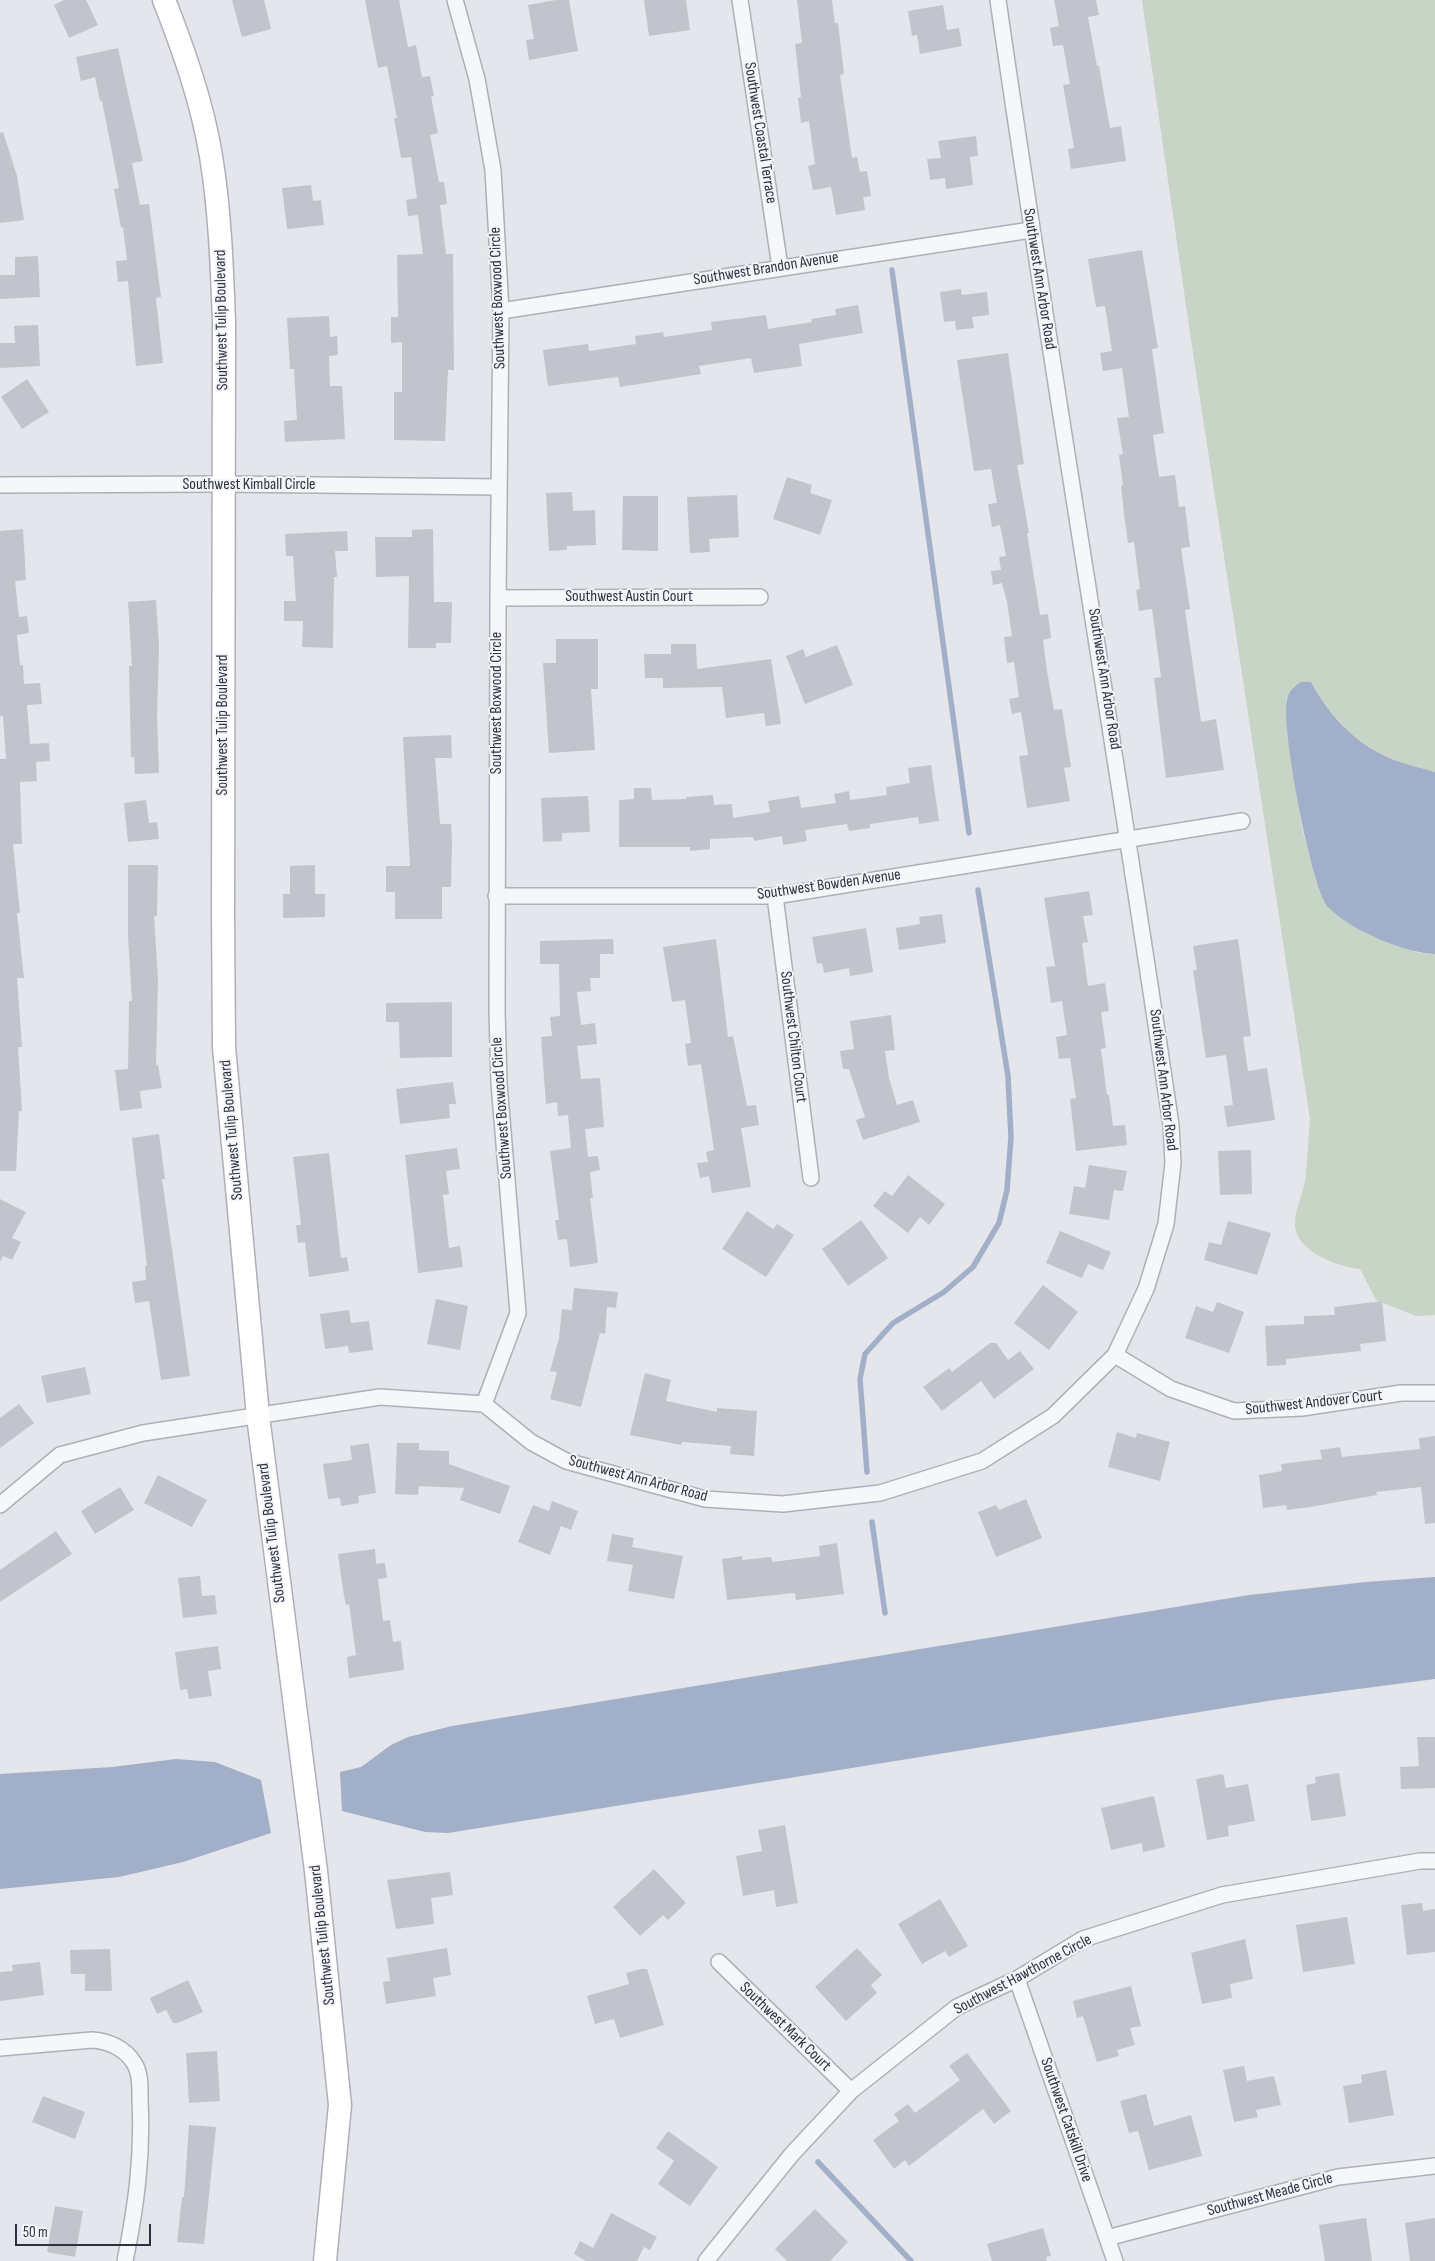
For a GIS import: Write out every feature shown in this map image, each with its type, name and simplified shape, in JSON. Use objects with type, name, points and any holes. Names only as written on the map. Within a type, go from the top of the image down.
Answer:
[{"type":"street","name":"Southwest Tulip Boulevard","points":[[164,0],[190,70],[211,155],[220,228],[224,322],[222,914],[224,1048],[258,1416],[316,1871],[340,2105],[325,2261]]},
{"type":"street","name":"Southwest Boxwood Circle","points":[[455,0],[478,80],[493,170],[501,311],[496,896],[499,1083],[518,1312],[484,1404]]},
{"type":"street","name":"Southwest Coastal Terrace","points":[[740,0],[780,267]]},
{"type":"street","name":"Southwest Ann Arbor Road","points":[[484,1404],[531,1442],[566,1461],[704,1499],[783,1504],[880,1493],[982,1461],[1053,1416],[1116,1355],[1146,1289],[1159,1253],[1166,1224],[1173,1163],[1171,1125],[1130,840],[1031,230],[998,0]]},
{"type":"street","name":"Southwest Brandon Avenue","points":[[501,311],[1031,230]]},
{"type":"street","name":"Southwest Kimball Circle","points":[[0,486],[224,484],[499,488]]},
{"type":"street","name":"Southwest Austin Court","points":[[498,598],[760,597]]},
{"type":"street","name":"Southwest Bowden Avenue","points":[[496,896],[775,896],[1242,821]]},
{"type":"street","name":"Southwest Chilton Court","points":[[775,896],[811,1178]]},
{"type":"street","name":"Southwest Andover Court","points":[[1116,1355],[1171,1389],[1234,1411],[1302,1408],[1401,1393],[1435,1392]]},
{"type":"street","points":[[0,1505],[60,1455],[143,1433],[380,1397],[484,1404]]},
{"type":"street","name":"Southwest Hawthorne Circle","points":[[706,2261],[792,2154],[851,2091],[957,2008],[1017,1979],[1083,1939],[1222,1895],[1420,1861],[1435,1861]]},
{"type":"street","name":"Southwest Mark Court","points":[[719,1962],[851,2091]]},
{"type":"street","name":"Southwest Catskill Drive","points":[[1017,1979],[1115,2261]]},
{"type":"street","points":[[0,2048],[92,2040],[104,2041],[122,2050],[135,2064],[140,2086],[141,2154],[136,2208],[125,2261]]},
{"type":"street","name":"Southwest Meade Circle","points":[[1107,2238],[1338,2177],[1435,2166]]},
{"type":"green space","points":[[1142,0],[1435,0],[1435,772],[1405,764],[1375,751],[1343,726],[1325,705],[1311,682],[1294,686],[1286,699],[1287,720],[1302,828],[1316,881],[1363,932],[1388,943],[1420,953],[1435,954],[1435,1315],[1416,1316],[1376,1300],[1360,1269],[1341,1265],[1320,1256],[1310,1250],[1297,1235],[1295,1225],[1296,1213],[1305,1180],[1310,1119],[1191,340]]},
{"type":"water","points":[[1301,682],[1311,682],[1325,705],[1343,726],[1375,751],[1405,764],[1435,772],[1435,954],[1422,953],[1393,945],[1363,932],[1338,916],[1328,907],[1321,894],[1313,870],[1298,805],[1288,739],[1287,699],[1292,689]]},
{"type":"water","points":[[1435,1577],[1435,1679],[1274,1700],[448,1833],[425,1832],[342,1811],[340,1772],[361,1767],[391,1745],[408,1737],[452,1726],[1249,1595],[1366,1582]]},
{"type":"water","points":[[176,1759],[215,1762],[261,1780],[271,1833],[183,1862],[119,1877],[0,1889],[0,1774],[112,1767]]},
{"type":"building","points":[[64,0],[86,0],[98,25],[69,38],[54,5]]},
{"type":"building","points":[[232,0],[264,0],[271,29],[242,37]]},
{"type":"building","points":[[365,0],[399,0],[408,47],[416,45],[422,77],[430,76],[434,96],[431,96],[438,133],[430,135],[439,182],[444,182],[447,204],[440,205],[446,254],[453,254],[454,370],[448,370],[445,441],[394,440],[394,392],[402,392],[402,342],[391,343],[391,317],[398,317],[397,255],[423,254],[418,215],[408,216],[406,200],[417,198],[411,157],[401,158],[394,118],[397,118],[387,66],[378,68]]},
{"type":"building","points":[[556,0],[569,0],[578,51],[529,60],[526,40],[534,39],[528,5]]},
{"type":"building","points":[[644,0],[686,0],[690,30],[649,36]]},
{"type":"building","points":[[797,0],[832,0],[835,23],[838,23],[844,74],[840,75],[852,158],[857,157],[860,172],[867,171],[871,196],[863,197],[865,210],[836,215],[831,187],[813,190],[808,166],[815,164],[809,121],[801,123],[798,98],[801,97],[795,44],[802,43]]},
{"type":"building","points":[[1054,0],[1096,0],[1099,15],[1088,17],[1097,66],[1099,66],[1110,128],[1121,126],[1126,161],[1071,169],[1068,149],[1074,148],[1063,85],[1070,84],[1063,45],[1053,46],[1050,28],[1059,26]]},
{"type":"building","points":[[943,5],[947,30],[959,28],[962,46],[920,54],[917,35],[912,36],[908,11]]},
{"type":"building","points":[[118,48],[143,161],[132,163],[140,205],[149,204],[161,297],[156,298],[163,363],[136,366],[128,281],[118,282],[116,261],[127,260],[123,227],[121,228],[114,189],[119,188],[102,101],[100,101],[95,77],[81,81],[76,57]]},
{"type":"building","points":[[3,132],[17,176],[24,220],[0,223],[0,133]]},
{"type":"building","points":[[976,136],[978,156],[970,157],[973,185],[946,189],[945,178],[930,180],[927,159],[941,158],[938,141]]},
{"type":"building","points":[[311,185],[313,201],[321,200],[324,225],[287,229],[282,188]]},
{"type":"building","points":[[1142,250],[1158,348],[1152,349],[1164,433],[1153,435],[1159,477],[1175,475],[1179,507],[1185,506],[1190,547],[1181,548],[1190,609],[1185,610],[1201,722],[1216,719],[1224,770],[1166,778],[1154,678],[1161,677],[1152,609],[1139,611],[1136,590],[1140,589],[1134,542],[1128,543],[1124,514],[1119,455],[1123,454],[1117,418],[1129,417],[1122,368],[1103,371],[1100,353],[1112,351],[1105,306],[1096,307],[1088,259]]},
{"type":"building","points":[[38,256],[40,297],[0,299],[0,275],[15,275],[15,257]]},
{"type":"building","points":[[961,289],[962,295],[987,292],[989,315],[972,317],[974,328],[956,330],[955,321],[944,322],[940,292]]},
{"type":"building","points":[[858,305],[863,333],[799,344],[802,366],[754,373],[751,358],[699,366],[701,374],[620,387],[618,377],[548,386],[543,350],[588,344],[589,351],[636,344],[635,336],[663,332],[664,337],[712,330],[711,322],[766,315],[768,329],[812,322],[811,319],[836,315],[835,309]]},
{"type":"building","points":[[329,316],[330,337],[337,336],[338,355],[329,356],[330,386],[342,386],[345,439],[285,442],[284,421],[297,420],[294,369],[290,369],[287,318]]},
{"type":"building","points":[[38,325],[40,366],[0,368],[0,343],[15,343],[14,326]]},
{"type":"building","points":[[1008,353],[1024,464],[1017,465],[1029,533],[1027,533],[1040,615],[1048,614],[1051,638],[1043,640],[1047,671],[1054,710],[1062,709],[1071,767],[1064,768],[1070,801],[1027,808],[1019,756],[1028,755],[1021,712],[1012,714],[1009,699],[1019,697],[1014,662],[1007,663],[1004,637],[1012,636],[1007,602],[1002,583],[993,585],[991,571],[1001,570],[999,557],[1006,556],[1000,525],[992,527],[988,504],[997,503],[991,469],[974,471],[957,360]]},
{"type":"building","points":[[27,379],[49,412],[22,429],[1,397]]},
{"type":"building","points":[[787,477],[812,485],[810,493],[832,500],[820,535],[773,519]]},
{"type":"building","points":[[572,492],[573,511],[595,510],[596,545],[567,546],[567,550],[549,551],[546,493]]},
{"type":"building","points":[[737,495],[739,537],[709,539],[710,552],[690,553],[687,497]]},
{"type":"building","points":[[623,496],[658,496],[658,551],[622,550]]},
{"type":"building","points":[[23,529],[26,580],[15,581],[19,617],[27,616],[29,633],[17,635],[20,665],[23,665],[24,684],[40,683],[42,704],[27,705],[30,744],[49,743],[50,761],[36,762],[37,781],[20,782],[22,844],[13,844],[20,913],[17,913],[24,978],[17,978],[22,1047],[18,1047],[22,1111],[19,1111],[16,1171],[0,1171],[0,759],[6,759],[3,716],[0,716],[0,531]]},
{"type":"building","points":[[433,529],[434,602],[452,602],[451,643],[436,643],[436,648],[408,648],[409,576],[376,577],[375,537],[412,537],[412,530]]},
{"type":"building","points":[[347,531],[348,551],[335,551],[337,577],[334,577],[333,648],[302,647],[303,621],[284,621],[284,601],[296,601],[293,556],[286,556],[285,534]]},
{"type":"building","points":[[156,600],[159,646],[157,717],[159,773],[135,774],[134,757],[131,757],[129,666],[132,666],[128,602]]},
{"type":"building","points":[[556,639],[598,639],[598,689],[591,689],[595,750],[549,753],[543,663],[556,663]]},
{"type":"building","points":[[671,644],[696,644],[697,669],[771,659],[781,724],[766,726],[764,713],[726,718],[722,687],[663,688],[663,678],[645,678],[644,654],[671,654]]},
{"type":"building","points":[[837,645],[853,685],[805,704],[786,656],[803,649],[806,657]]},
{"type":"building","points":[[451,735],[452,758],[435,758],[440,824],[451,824],[452,842],[451,887],[442,887],[442,919],[395,919],[395,892],[386,892],[386,866],[410,866],[403,737]]},
{"type":"building","points":[[931,765],[939,821],[919,824],[918,817],[870,824],[870,828],[849,831],[847,824],[805,830],[807,841],[783,845],[782,836],[754,841],[753,837],[710,839],[710,849],[690,851],[690,847],[619,847],[619,800],[634,799],[634,788],[651,788],[652,800],[687,799],[686,797],[713,795],[714,805],[732,804],[733,818],[770,812],[768,801],[799,796],[801,808],[836,803],[834,794],[849,791],[850,800],[887,795],[886,787],[910,783],[908,768]]},
{"type":"building","points":[[588,796],[590,832],[562,833],[562,841],[543,842],[541,798]]},
{"type":"building","points":[[146,800],[149,823],[157,822],[159,839],[128,842],[124,803]]},
{"type":"building","points":[[128,865],[158,865],[157,916],[154,916],[158,979],[156,1065],[158,1065],[162,1088],[140,1091],[142,1108],[120,1111],[115,1070],[128,1069],[129,1001],[132,1001],[128,937]]},
{"type":"building","points":[[315,865],[315,894],[325,894],[325,917],[283,918],[283,894],[290,894],[290,866]]},
{"type":"building","points":[[1089,891],[1093,915],[1083,916],[1088,942],[1082,943],[1088,986],[1105,983],[1109,1011],[1101,1012],[1106,1048],[1101,1049],[1107,1095],[1109,1095],[1113,1126],[1125,1125],[1127,1145],[1076,1151],[1070,1099],[1076,1098],[1070,1058],[1059,1059],[1056,1037],[1067,1035],[1062,1001],[1051,1003],[1046,967],[1055,966],[1044,898]]},
{"type":"building","points":[[942,914],[946,943],[899,950],[896,928],[920,924],[919,917]]},
{"type":"building","points":[[866,928],[873,972],[850,976],[849,968],[824,973],[822,963],[817,964],[812,937]]},
{"type":"building","points":[[613,939],[614,954],[600,954],[600,978],[590,978],[591,991],[577,992],[581,1025],[595,1023],[597,1044],[577,1046],[581,1079],[600,1078],[604,1127],[585,1129],[588,1157],[598,1156],[600,1170],[590,1172],[593,1198],[590,1198],[598,1263],[570,1267],[567,1239],[558,1240],[555,1220],[559,1220],[550,1151],[571,1148],[568,1115],[558,1116],[557,1102],[546,1104],[541,1037],[552,1036],[550,1017],[560,1016],[559,964],[540,964],[540,941]]},
{"type":"building","points":[[716,939],[728,1037],[733,1036],[747,1106],[756,1105],[759,1125],[741,1128],[751,1187],[712,1193],[709,1176],[700,1178],[697,1163],[708,1162],[706,1152],[714,1150],[701,1064],[688,1066],[685,1044],[691,1043],[685,1000],[672,1002],[663,947]]},
{"type":"building","points":[[1238,939],[1251,1036],[1243,1037],[1248,1071],[1267,1068],[1275,1120],[1227,1127],[1224,1106],[1233,1105],[1226,1055],[1206,1058],[1193,970],[1197,970],[1193,946]]},
{"type":"building","points":[[452,1002],[452,1057],[400,1058],[399,1022],[386,1022],[386,1003]]},
{"type":"building","points":[[891,1015],[895,1050],[885,1051],[889,1078],[897,1105],[913,1100],[920,1122],[863,1140],[856,1120],[865,1117],[849,1069],[843,1069],[840,1051],[854,1049],[850,1021]]},
{"type":"building","points":[[453,1082],[456,1104],[449,1104],[450,1118],[400,1124],[396,1089]]},
{"type":"building","points":[[159,1134],[165,1179],[162,1179],[190,1376],[161,1380],[149,1301],[135,1303],[132,1282],[146,1280],[145,1266],[147,1266],[132,1138]]},
{"type":"building","points":[[457,1148],[460,1169],[446,1171],[449,1194],[443,1195],[449,1248],[460,1246],[463,1267],[418,1273],[405,1155]]},
{"type":"building","points":[[1251,1150],[1252,1194],[1220,1195],[1218,1151]]},
{"type":"building","points":[[329,1153],[341,1258],[347,1257],[349,1271],[309,1277],[305,1242],[298,1243],[296,1225],[301,1225],[293,1157]]},
{"type":"building","points":[[1089,1165],[1127,1171],[1123,1191],[1114,1190],[1109,1220],[1069,1214],[1074,1186],[1085,1188]]},
{"type":"building","points":[[908,1175],[945,1204],[929,1225],[920,1217],[908,1233],[873,1206],[885,1191],[892,1196]]},
{"type":"building","points":[[0,1199],[26,1212],[12,1238],[21,1242],[12,1260],[3,1256],[0,1262]]},
{"type":"building","points":[[747,1211],[773,1229],[777,1224],[794,1235],[766,1277],[722,1249]]},
{"type":"building","points":[[861,1220],[888,1258],[848,1286],[822,1249]]},
{"type":"building","points":[[1228,1221],[1271,1233],[1257,1275],[1204,1260],[1209,1242],[1221,1245]]},
{"type":"building","points":[[1060,1231],[1111,1252],[1103,1270],[1088,1264],[1082,1278],[1046,1263]]},
{"type":"building","points":[[1043,1285],[1078,1312],[1049,1350],[1014,1323]]},
{"type":"building","points":[[574,1288],[618,1292],[616,1308],[607,1307],[605,1334],[600,1333],[581,1407],[550,1399],[557,1372],[550,1371],[559,1338],[562,1309],[572,1310]]},
{"type":"building","points":[[436,1299],[468,1306],[460,1350],[427,1344]]},
{"type":"building","points":[[1382,1301],[1386,1341],[1360,1344],[1361,1351],[1286,1359],[1286,1365],[1267,1366],[1265,1326],[1304,1324],[1304,1316],[1335,1315],[1334,1307]]},
{"type":"building","points":[[1217,1302],[1244,1312],[1229,1353],[1185,1338],[1196,1306],[1213,1312]]},
{"type":"building","points":[[349,1310],[351,1323],[369,1321],[373,1350],[349,1353],[348,1346],[325,1349],[320,1314]]},
{"type":"building","points":[[990,1343],[996,1343],[1008,1360],[1020,1351],[1034,1369],[994,1399],[981,1381],[942,1411],[923,1387],[949,1368],[952,1372]]},
{"type":"building","points":[[85,1367],[91,1394],[47,1403],[41,1376]]},
{"type":"building","points":[[645,1373],[671,1380],[666,1401],[717,1412],[717,1408],[757,1411],[754,1456],[730,1454],[731,1446],[682,1442],[681,1445],[630,1435]]},
{"type":"building","points":[[19,1404],[34,1423],[0,1448],[0,1418]]},
{"type":"building","points":[[1117,1432],[1136,1438],[1137,1433],[1170,1442],[1160,1481],[1108,1467]]},
{"type":"building","points":[[1435,1436],[1435,1523],[1425,1524],[1421,1487],[1376,1492],[1377,1495],[1310,1507],[1287,1510],[1286,1505],[1263,1508],[1259,1475],[1282,1471],[1281,1464],[1322,1459],[1320,1450],[1340,1447],[1342,1457],[1420,1449],[1419,1438]]},
{"type":"building","points":[[369,1443],[376,1493],[358,1496],[359,1503],[341,1506],[340,1498],[328,1499],[323,1464],[352,1460],[350,1446]]},
{"type":"building","points":[[397,1443],[419,1443],[419,1450],[449,1451],[449,1464],[510,1486],[500,1514],[460,1500],[464,1488],[419,1486],[418,1495],[395,1494]]},
{"type":"building","points":[[158,1475],[207,1500],[192,1527],[144,1503]]},
{"type":"building","points":[[120,1487],[134,1510],[95,1534],[81,1511]]},
{"type":"building","points":[[1026,1499],[1042,1538],[996,1557],[978,1512],[996,1505],[999,1510]]},
{"type":"building","points":[[552,1501],[578,1511],[571,1530],[561,1526],[550,1555],[518,1542],[533,1505],[549,1511]]},
{"type":"building","points":[[56,1531],[72,1554],[0,1602],[0,1570]]},
{"type":"building","points":[[612,1534],[634,1538],[632,1547],[683,1556],[674,1599],[628,1591],[633,1565],[607,1561]]},
{"type":"building","points":[[837,1543],[844,1594],[796,1600],[795,1593],[727,1600],[722,1559],[742,1556],[742,1560],[771,1557],[772,1562],[820,1556],[819,1546]]},
{"type":"building","points":[[375,1549],[376,1564],[385,1563],[387,1578],[378,1579],[383,1621],[390,1620],[393,1642],[401,1641],[404,1670],[349,1678],[347,1657],[356,1655],[349,1604],[346,1605],[338,1554]]},
{"type":"building","points":[[200,1576],[202,1596],[215,1595],[217,1614],[183,1618],[178,1578]]},
{"type":"building","points":[[218,1646],[221,1669],[208,1671],[212,1696],[189,1699],[187,1689],[180,1690],[175,1652]]},
{"type":"building","points":[[1417,1737],[1435,1737],[1435,1788],[1401,1789],[1400,1767],[1419,1766]]},
{"type":"building","points":[[1339,1773],[1346,1816],[1311,1821],[1306,1785],[1316,1783],[1315,1777]]},
{"type":"building","points":[[1223,1774],[1226,1788],[1248,1784],[1255,1821],[1228,1826],[1229,1836],[1207,1840],[1196,1779]]},
{"type":"building","points":[[1154,1796],[1165,1847],[1143,1852],[1142,1843],[1111,1850],[1101,1808]]},
{"type":"building","points":[[785,1825],[798,1903],[776,1907],[774,1890],[743,1896],[736,1856],[762,1851],[758,1830]]},
{"type":"building","points":[[654,1869],[686,1903],[668,1920],[663,1915],[640,1936],[613,1907]]},
{"type":"building","points":[[450,1872],[453,1895],[431,1898],[434,1924],[396,1929],[387,1880]]},
{"type":"building","points":[[940,1899],[968,1946],[949,1957],[945,1951],[922,1964],[898,1924]]},
{"type":"building","points":[[1422,1903],[1423,1911],[1435,1909],[1435,1952],[1407,1955],[1401,1905]]},
{"type":"building","points":[[1347,1917],[1355,1964],[1303,1972],[1296,1925]]},
{"type":"building","points":[[1245,1939],[1253,1979],[1230,1984],[1232,1998],[1202,2004],[1191,1953]]},
{"type":"building","points":[[447,1948],[451,1975],[433,1978],[436,1996],[386,2004],[383,1982],[390,1981],[387,1958]]},
{"type":"building","points":[[857,1948],[882,1975],[871,1985],[877,1993],[846,2021],[815,1987]]},
{"type":"building","points":[[110,1949],[112,1991],[85,1991],[85,1974],[71,1974],[70,1950]]},
{"type":"building","points":[[40,1962],[44,1995],[0,2001],[0,1972],[13,1971],[12,1965]]},
{"type":"building","points":[[647,1969],[664,2025],[620,2038],[614,2019],[595,2024],[587,1996],[629,1984],[626,1973]]},
{"type":"building","points":[[188,1980],[203,2012],[178,2023],[173,2023],[166,2010],[157,2014],[150,1998]]},
{"type":"building","points":[[1131,1986],[1141,2026],[1130,2028],[1135,2045],[1117,2050],[1119,2056],[1097,2062],[1083,2016],[1077,2018],[1073,2001]]},
{"type":"building","points":[[217,2051],[220,2101],[189,2103],[186,2053]]},
{"type":"building","points":[[967,2053],[1011,2111],[994,2124],[983,2109],[909,2166],[905,2160],[894,2169],[873,2140],[899,2121],[894,2114],[908,2104],[915,2113],[960,2080],[949,2066]]},
{"type":"building","points":[[1244,2066],[1247,2081],[1274,2076],[1281,2105],[1256,2110],[1258,2117],[1234,2122],[1223,2070]]},
{"type":"building","points":[[1386,2070],[1394,2115],[1349,2123],[1343,2086],[1362,2083],[1361,2075]]},
{"type":"building","points":[[1146,2094],[1154,2126],[1191,2115],[1202,2156],[1149,2170],[1138,2131],[1129,2133],[1120,2101]]},
{"type":"building","points":[[43,2096],[85,2112],[75,2139],[32,2122]]},
{"type":"building","points":[[189,2125],[216,2127],[204,2244],[177,2242],[182,2197],[184,2197]]},
{"type":"building","points":[[668,2131],[718,2167],[690,2206],[658,2184],[674,2161],[656,2148]]},
{"type":"building","points":[[55,2206],[83,2211],[75,2257],[47,2252]]},
{"type":"building","points":[[815,2209],[848,2242],[830,2261],[787,2261],[775,2249]]},
{"type":"building","points":[[611,2213],[657,2237],[650,2250],[644,2247],[637,2261],[586,2261],[574,2254],[580,2241],[593,2248]]},
{"type":"building","points":[[1366,2218],[1372,2261],[1325,2261],[1319,2225]]},
{"type":"building","points":[[1435,2218],[1435,2261],[1410,2261],[1405,2223]]},
{"type":"building","points":[[1043,2228],[1051,2256],[1046,2257],[1047,2261],[992,2261],[987,2244]]},
{"type":"waterway","points":[[892,270],[969,833]]},
{"type":"waterway","points":[[867,1472],[860,1379],[865,1354],[893,1323],[944,1292],[973,1267],[999,1223],[1007,1190],[1011,1137],[1008,1076],[978,890]]},
{"type":"waterway","points":[[872,1522],[885,1613]]},
{"type":"waterway","points":[[818,2162],[911,2261]]}]
